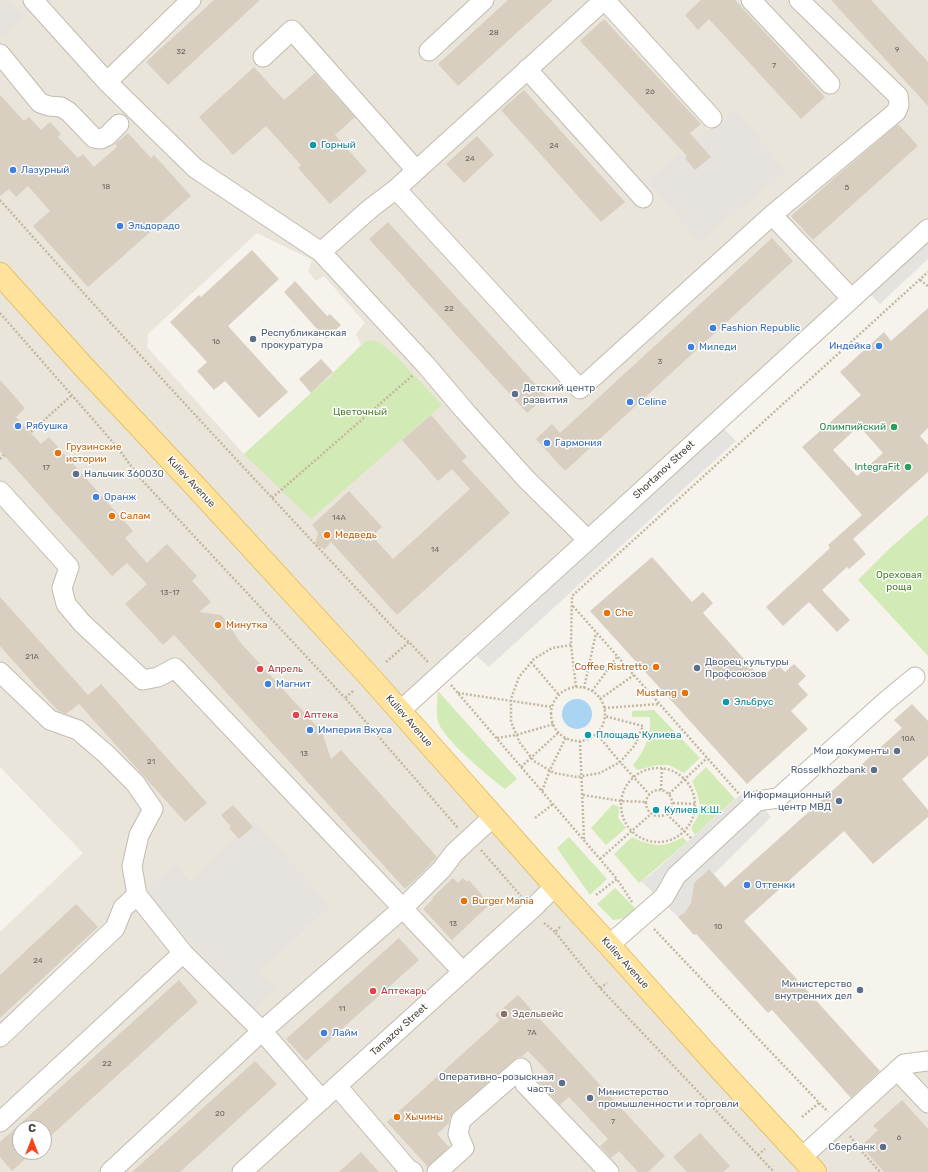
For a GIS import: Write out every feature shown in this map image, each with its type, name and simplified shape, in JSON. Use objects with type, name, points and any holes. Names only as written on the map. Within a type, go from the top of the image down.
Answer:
[{"type":"main road","name":"Kuliev Avenue","points":[[0,274],[400,711],[805,1166]]},
{"type":"street","points":[[33,0],[107,82],[195,168],[321,252],[425,364],[526,478],[588,540]]},
{"type":"street","points":[[107,82],[191,0]]},
{"type":"street","points":[[429,51],[484,0]]},
{"type":"street","points":[[321,252],[370,208],[396,189],[526,69],[604,0],[712,118]]},
{"type":"street","points":[[751,0],[830,84]]},
{"type":"street","points":[[396,189],[580,389],[772,215],[896,112],[899,105],[898,96],[799,0]]},
{"type":"street","points":[[263,57],[292,30],[416,170]]},
{"type":"street","points":[[0,54],[40,103],[49,106],[61,107],[69,112],[94,138],[101,139],[107,136],[118,124]]},
{"type":"street","points":[[526,69],[643,198]]},
{"type":"street","points":[[772,215],[852,298]]},
{"type":"street","name":"Shortanov Street","points":[[400,711],[928,228]]},
{"type":"street","points":[[0,491],[69,567],[62,588],[66,604],[82,623],[143,680],[158,678],[175,668],[463,972]]},
{"type":"street","points":[[0,672],[50,720],[78,730],[106,754],[135,783],[153,809],[139,835],[132,866],[137,895],[183,953],[262,1031],[322,1100]]},
{"type":"street","points":[[609,945],[664,897],[676,876],[757,801],[778,798],[886,701],[915,677]]},
{"type":"street","points":[[110,1172],[262,1031],[403,908],[442,869],[454,853],[493,816]]},
{"type":"street","name":"Tamazov Street","points":[[242,1172],[532,909],[555,886]]},
{"type":"street","points":[[0,1037],[115,928],[123,908],[137,895]]},
{"type":"street","points":[[0,1122],[183,953]]},
{"type":"street","points":[[805,1166],[904,1064],[928,1061]]},
{"type":"street","points":[[437,1172],[464,1148],[458,1134],[461,1120],[521,1068],[525,1084],[609,1172]]},
{"type":"street","points":[[897,1070],[928,1103]]},
{"type":"street","points":[[337,1086],[408,1169],[413,1172]]},
{"type":"path","points":[[0,200],[93,304],[272,498],[401,636],[409,642],[432,666]]},
{"type":"path","points":[[576,687],[571,645],[572,596],[928,272]]},
{"type":"path","points":[[920,280],[928,286]]},
{"type":"path","points":[[0,312],[118,448],[139,477],[345,698],[460,830]]},
{"type":"path","points":[[272,498],[425,364]]},
{"type":"path","points":[[30,432],[72,395]]},
{"type":"path","points":[[0,459],[4,455]]},
{"type":"path","points":[[572,606],[740,795]]},
{"type":"path","points":[[584,688],[596,633]]},
{"type":"path","points":[[386,662],[409,642]]},
{"type":"path","points":[[571,645],[552,648],[534,659],[519,677],[512,701],[512,722],[516,735],[520,743],[534,761],[554,773],[577,777],[600,773],[620,762],[635,745],[643,726],[604,716]]},
{"type":"path","points":[[592,691],[617,656]]},
{"type":"path","points":[[531,662],[559,695]]},
{"type":"path","points":[[600,699],[634,675]]},
{"type":"path","points":[[448,682],[617,879],[632,903]]},
{"type":"path","points":[[576,687],[592,691],[600,699],[604,708],[604,716],[601,727],[596,733],[580,741],[570,740],[562,736],[552,720],[551,711],[554,702],[559,695],[576,687]]},
{"type":"path","points":[[345,698],[353,691]]},
{"type":"path","points":[[458,692],[552,707]]},
{"type":"path","points":[[604,708],[659,704]]},
{"type":"path","points":[[497,738],[516,735],[554,724]]},
{"type":"path","points":[[521,767],[559,732]]},
{"type":"path","points":[[596,733],[649,794]]},
{"type":"path","points":[[542,791],[550,770],[566,737]]},
{"type":"path","points":[[580,741],[584,840]]},
{"type":"path","points":[[670,794],[707,758]]},
{"type":"path","points":[[661,790],[662,768]]},
{"type":"path","points":[[662,768],[669,769],[680,775],[689,784],[694,796],[695,808],[692,821],[685,831],[675,838],[664,842],[652,842],[640,838],[631,831],[624,821],[621,809],[621,797],[626,786],[633,777],[644,770],[662,768]]},
{"type":"path","points":[[657,790],[666,791],[670,794],[673,803],[667,814],[659,816],[651,814],[648,810],[646,802],[649,794],[657,790]]},
{"type":"path","points":[[582,795],[621,801],[646,802]]},
{"type":"path","points":[[535,818],[553,803]]},
{"type":"path","points":[[673,803],[695,804]]},
{"type":"path","points":[[600,859],[651,814]]},
{"type":"path","points":[[667,814],[685,831]]},
{"type":"path","points":[[478,847],[523,898]]},
{"type":"path","points":[[596,895],[617,879]]},
{"type":"path","points":[[544,923],[555,932],[600,988],[774,1172]]},
{"type":"path","points":[[555,932],[560,927]]},
{"type":"path","points":[[652,927],[829,1113]]},
{"type":"path","points":[[600,988],[607,983]]},
{"type":"path","points":[[802,1117],[819,1103]]},
{"type":"path","points":[[847,1132],[880,1172]]},
{"type":"path","points":[[758,1155],[765,1149]]},
{"type":"shaded area","points":[[0,0],[928,0],[928,229],[400,711],[801,1157],[904,1064],[928,1061],[928,1172],[0,1172],[0,932],[83,853],[0,767]],"holes":[[[257,233],[312,260],[308,271],[316,281],[324,276],[365,323],[356,334],[361,345],[330,376],[244,454],[147,347],[148,334]],[[176,864],[191,880],[331,907],[260,972]]]},
{"type":"shaded area","points":[[0,0],[10,0],[25,16],[3,37],[0,34]]},
{"type":"shaded area","points":[[735,109],[786,171],[699,242],[648,180]]},
{"type":"shaded area","points":[[928,235],[928,259],[880,304],[866,290]]},
{"type":"shaded area","points":[[724,429],[736,441],[489,667],[477,656]]},
{"type":"shaded area","points":[[747,789],[771,817],[714,874],[709,869],[694,883],[691,903],[685,912],[678,917],[641,881],[649,876]]},
{"type":"shaded area","points":[[255,822],[331,907],[260,972],[276,989],[253,1010],[145,891],[176,864],[191,880]]},
{"type":"green space","name":"Цветочный","points":[[373,340],[380,343],[396,356],[442,405],[311,519],[244,454],[330,376],[366,341]]},
{"type":"green space","name":"Ореховая роща","points":[[928,515],[928,656],[858,580],[890,548]]},
{"type":"green space","points":[[438,691],[517,779],[505,789],[468,758],[442,730],[437,718]]},
{"type":"green space","points":[[654,710],[700,758],[684,773],[669,765],[657,765],[637,770],[633,765],[641,754],[646,743],[650,717],[632,717],[632,711]]},
{"type":"green space","points":[[706,767],[735,799],[695,835],[691,828],[698,815],[700,805],[692,781]]},
{"type":"green space","points":[[613,804],[619,807],[618,818],[626,828],[606,845],[591,828]]},
{"type":"green space","points":[[569,837],[607,879],[590,895],[557,848]]},
{"type":"green space","points":[[632,837],[645,843],[658,845],[670,843],[683,837],[687,842],[639,883],[614,854]]},
{"type":"green space","points":[[615,888],[635,908],[631,914],[626,917],[613,920],[597,904]]},
{"type":"water","points":[[577,699],[588,703],[592,714],[588,725],[577,729],[566,725],[562,714],[566,703]]},
{"type":"building","points":[[214,0],[260,0],[168,85],[146,62]]},
{"type":"building","points":[[508,0],[553,0],[458,86],[438,64]]},
{"type":"building","points":[[701,0],[735,0],[825,97],[801,119],[709,19],[698,30],[685,15]]},
{"type":"building","points":[[831,0],[871,0],[928,62],[928,106]]},
{"type":"building","points":[[604,19],[701,124],[690,133],[711,157],[695,170],[685,158],[687,156],[580,41]]},
{"type":"building","name":"Горный","points":[[254,67],[284,100],[315,73],[355,117],[335,135],[367,171],[330,204],[298,168],[301,165],[266,126],[233,155],[199,117]]},
{"type":"building","points":[[524,90],[625,202],[601,222],[501,110]]},
{"type":"building","points":[[0,95],[24,121],[29,117],[41,130],[50,122],[61,134],[58,137],[78,158],[83,154],[94,167],[117,147],[115,144],[128,133],[151,158],[154,155],[191,196],[88,287],[33,226],[50,211],[28,186],[16,197],[9,189],[0,196]]},
{"type":"building","points":[[898,124],[918,146],[813,240],[791,216]]},
{"type":"building","points":[[477,136],[494,155],[464,183],[446,164]]},
{"type":"building","points":[[388,222],[546,396],[527,413],[369,239]]},
{"type":"building","points":[[772,238],[793,261],[565,471],[536,439],[552,424],[560,433]]},
{"type":"building","points":[[252,250],[279,279],[228,326],[288,392],[259,418],[225,381],[214,390],[197,371],[207,362],[170,322],[199,295],[201,297]]},
{"type":"building","points":[[295,281],[327,316],[330,314],[341,325],[326,339],[284,292]]},
{"type":"building","name":"Олимпийский","points":[[928,308],[928,428],[920,436],[928,445],[928,472],[853,539],[866,554],[849,569],[847,567],[822,590],[850,620],[837,632],[809,602],[783,626],[766,607],[830,548],[828,545],[862,515],[802,447],[861,395],[840,372],[884,332],[891,341]],"holes":[[[859,426],[883,453],[857,476],[833,450]]]},
{"type":"building","points":[[321,359],[333,372],[311,393],[299,379]]},
{"type":"building","points":[[0,380],[25,408],[16,417],[41,444],[49,437],[133,531],[125,538],[147,563],[167,544],[197,576],[192,581],[211,602],[199,612],[221,615],[225,619],[240,642],[322,732],[331,759],[341,750],[437,857],[405,889],[174,635],[163,645],[125,604],[147,584],[127,563],[112,576],[0,451]]},
{"type":"building","points":[[431,415],[467,457],[462,461],[510,513],[397,615],[331,542],[325,549],[315,545],[318,532],[312,525],[349,491],[382,527],[372,536],[393,559],[470,489],[452,469],[438,481],[402,440]]},
{"type":"building","name":"Дворец культуры Профсоюзов","points":[[652,557],[692,602],[703,592],[713,603],[703,613],[761,678],[777,664],[785,672],[794,664],[806,676],[798,684],[808,695],[791,711],[808,729],[747,784],[590,611]]},
{"type":"building","points":[[0,597],[88,695],[101,684],[207,803],[185,822],[79,704],[66,714],[58,711],[0,646]]},
{"type":"building","points":[[912,704],[928,721],[928,756],[902,779],[928,810],[928,817],[873,864],[844,831],[744,921],[880,1071],[851,1098],[772,1010],[768,1013],[696,934],[694,935],[678,917],[685,912],[691,903],[694,883],[709,869],[725,887],[902,728],[894,720]]},
{"type":"building","points":[[233,805],[253,827],[239,839],[229,828],[231,827],[221,815]]},
{"type":"building","points":[[453,878],[458,883],[463,878],[467,882],[469,880],[485,899],[483,901],[488,906],[452,940],[423,909]]},
{"type":"building","points":[[76,904],[98,927],[0,1018],[0,975]]},
{"type":"building","points":[[399,938],[419,960],[306,1061],[286,1039]]},
{"type":"building","points":[[179,980],[198,1002],[52,1135],[52,1120],[24,1120]]},
{"type":"building","points":[[518,995],[665,1156],[648,1172],[638,1172],[619,1151],[611,1158],[600,1146],[608,1139],[569,1097],[560,1105],[539,1082],[549,1073],[528,1051],[521,1057],[514,1060],[454,1112],[450,1117],[449,1123],[437,1134],[449,1147],[428,1167],[387,1122],[500,1020],[495,1015]]},
{"type":"building","points":[[255,1061],[277,1084],[180,1172],[132,1172]]},
{"type":"building","points":[[902,1100],[928,1129],[928,1172],[884,1172],[861,1146],[878,1130],[873,1126]]},
{"type":"building","points":[[12,1131],[12,1160],[24,1160],[12,1171],[0,1157],[0,1142]]},
{"type":"building","points":[[700,1133],[730,1166],[723,1172],[687,1172],[673,1157]]},
{"type":"building","points":[[361,1152],[379,1172],[339,1172]]},
{"type":"place","name":"Горный","points":[[313,145]]},
{"type":"place","name":"Лазурный","points":[[13,170]]},
{"type":"place","name":"Эльдорадо","points":[[120,226]]},
{"type":"place","name":"Fashion Republic","points":[[713,328]]},
{"type":"place","name":"Республиканская прокуратура","points":[[253,339]]},
{"type":"place","name":"Индейка","points":[[879,346]]},
{"type":"place","name":"Миледи","points":[[691,347]]},
{"type":"place","name":"Детский центр развития","points":[[515,394]]},
{"type":"place","name":"Celine","points":[[630,402]]},
{"type":"place","name":"Рябушка","points":[[18,426]]},
{"type":"place","name":"Олимпийский","points":[[894,427]]},
{"type":"place","name":"Гармония","points":[[547,443]]},
{"type":"place","name":"Грузинские истории","points":[[58,453]]},
{"type":"place","name":"IntegraFit","points":[[908,467]]},
{"type":"place","name":"Нальчик 360030","points":[[76,474]]},
{"type":"place","name":"Оранж","points":[[96,497]]},
{"type":"place","name":"Салам","points":[[112,516]]},
{"type":"place","name":"Медведь","points":[[327,535]]},
{"type":"place","name":"Che","points":[[607,613]]},
{"type":"place","name":"Минутка","points":[[218,625]]},
{"type":"place","name":"Coffee Ristretto","points":[[656,667]]},
{"type":"place","name":"Дворец культуры Профсоюзов","points":[[697,668]]},
{"type":"place","name":"Апрель","points":[[260,669]]},
{"type":"place","name":"Магнит","points":[[268,684]]},
{"type":"place","name":"Mustang","points":[[685,693]]},
{"type":"place","name":"Эльбрус","points":[[726,702]]},
{"type":"place","name":"Аптека","points":[[296,715]]},
{"type":"place","name":"Империя Вкуса","points":[[310,730]]},
{"type":"place","name":"Площадь Кулиева","points":[[588,735]]},
{"type":"place","name":"Мои документы","points":[[897,751]]},
{"type":"place","name":"Rosselkhozbank","points":[[874,770]]},
{"type":"place","name":"Информационный центр МВД","points":[[839,801]]},
{"type":"place","name":"Кулиев К.Ш.","points":[[656,810]]},
{"type":"place","name":"Оттенки","points":[[747,885]]},
{"type":"place","name":"Burger Mania","points":[[464,901]]},
{"type":"place","name":"Министерство внутренних дел","points":[[860,990]]},
{"type":"place","name":"Аптекарь","points":[[373,991]]},
{"type":"place","name":"Эдельвейс","points":[[504,1014]]},
{"type":"place","name":"Лайм","points":[[324,1033]]},
{"type":"place","name":"Оперативно-розыскная часть","points":[[562,1083]]},
{"type":"place","name":"Министерство промышленности и торговли","points":[[590,1098]]},
{"type":"place","name":"Хычины","points":[[397,1117]]},
{"type":"place","name":"Сбербанк","points":[[883,1147]]}]
